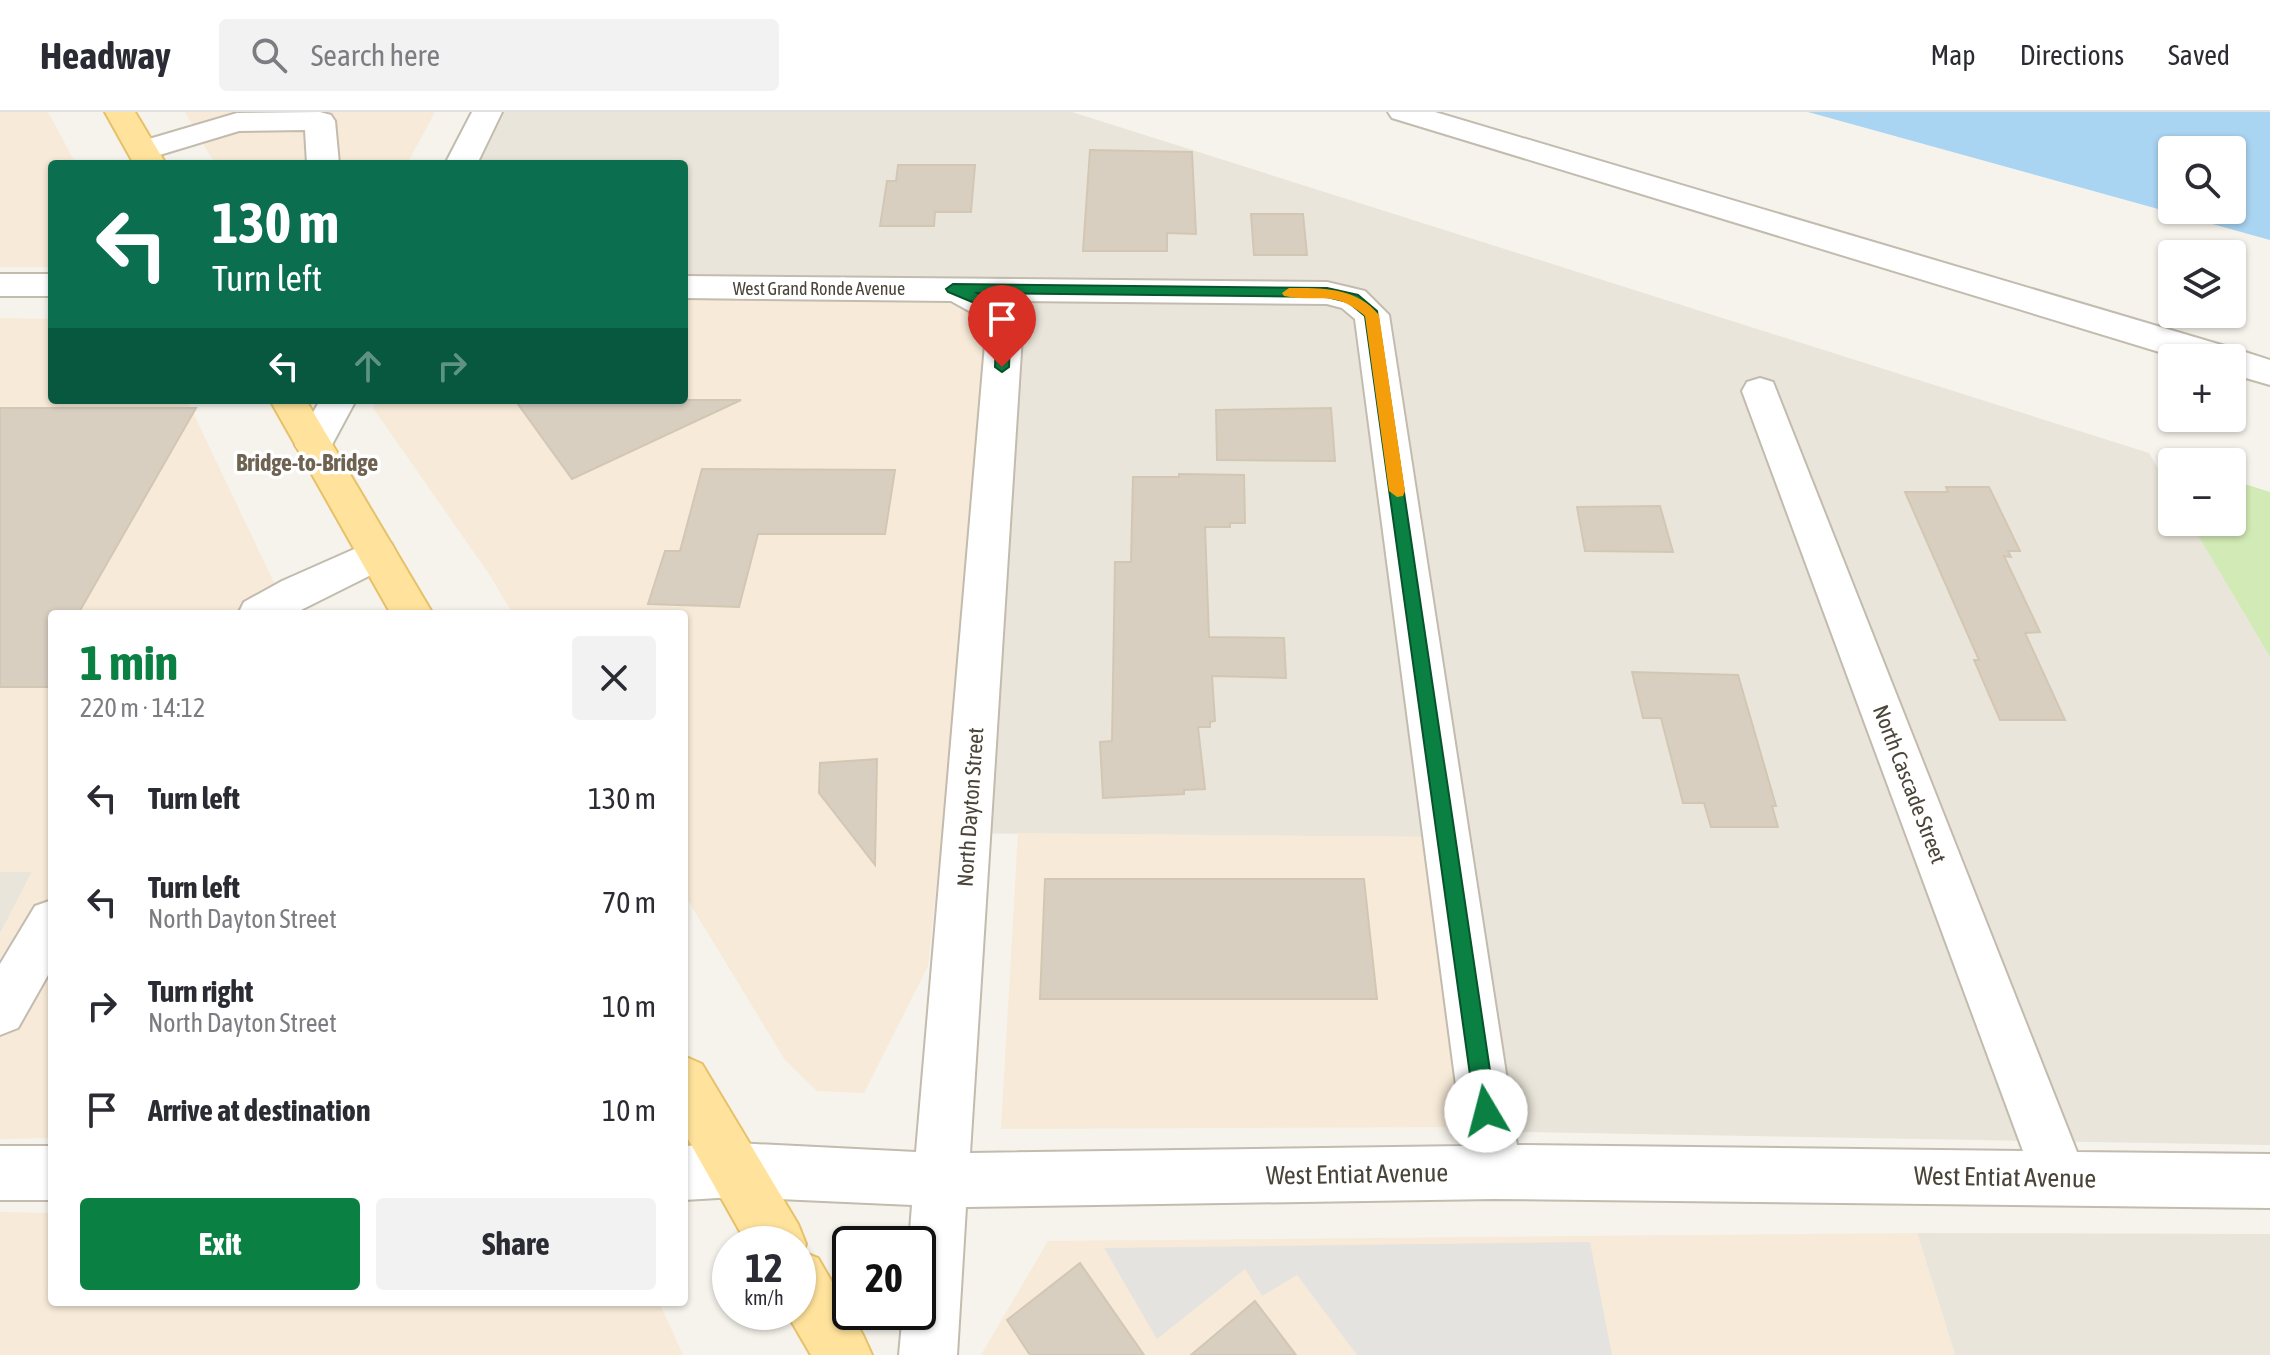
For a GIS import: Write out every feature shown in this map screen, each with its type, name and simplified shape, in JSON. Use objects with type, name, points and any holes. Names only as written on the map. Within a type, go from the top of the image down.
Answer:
[{"type":"main road","points":[[120,112],[147,158]]},
{"type":"main road","points":[[290,404],[410,610]]},
{"type":"main road","points":[[688,1096],[710,1171],[761,1226]]},
{"type":"main road","points":[[816,1309],[843,1355]]},
{"type":"street","points":[[463,160],[487,112]]},
{"type":"street","points":[[1403,112],[2174,344]]},
{"type":"street","points":[[147,158],[237,122],[320,121],[323,160]]},
{"type":"street","points":[[0,285],[48,285]]},
{"type":"street","name":"West Grand Ronde Avenue","points":[[688,287],[1327,293],[1353,299],[1372,315],[1494,1172]]},
{"type":"street","name":"North Dayton Street","points":[[928,1355],[1004,336],[1004,316],[982,301],[953,289]]},
{"type":"street","points":[[2246,365],[2270,373]]},
{"type":"street","name":"North Cascade Street","points":[[1760,391],[2060,1178]]},
{"type":"street","points":[[314,445],[336,404]]},
{"type":"street","points":[[266,610],[296,592],[377,554]]},
{"type":"street","points":[[0,1011],[48,929]]},
{"type":"street","name":"West Entiat Avenue","points":[[710,1171],[943,1180],[1494,1172],[2270,1181]]},
{"type":"street","points":[[0,1173],[48,1173]]},
{"type":"shaded area","points":[[0,112],[48,112],[74,160],[48,160],[48,267],[0,267]]},
{"type":"shaded area","points":[[185,112],[435,112],[409,160],[213,160]]},
{"type":"shaded area","points":[[502,112],[1072,112],[2149,453],[2158,468],[2158,536],[2198,536],[2270,657],[2270,1145],[1519,1132],[1463,1127],[1428,837],[942,833],[998,294],[688,294],[688,160],[479,160]]},
{"type":"shaded area","points":[[688,294],[998,294],[928,966],[864,1093],[817,1091],[785,1060],[688,901],[688,610],[511,610],[489,574],[373,408],[374,404],[688,404]]},
{"type":"shaded area","points":[[0,318],[48,319],[48,404],[189,404],[287,610],[48,610],[48,1138],[0,1139],[0,935],[32,872],[0,872]]},
{"type":"shaded area","points":[[1018,833],[1428,837],[1463,1127],[1001,1129]]},
{"type":"shaded area","points":[[0,872],[32,872],[0,934]]},
{"type":"shaded area","points":[[0,1212],[48,1213],[48,1306],[661,1306],[683,1355],[0,1355]]},
{"type":"shaded area","points":[[1917,1233],[2270,1234],[2270,1355],[1955,1355]]},
{"type":"shaded area","points":[[1917,1233],[1955,1355],[981,1355],[1048,1241]]},
{"type":"shaded area","points":[[1590,1242],[1612,1355],[1357,1355],[1297,1275],[1262,1296],[1245,1269],[1157,1339],[1104,1248]]},
{"type":"green space","points":[[2246,484],[2270,492],[2270,657],[2198,536],[2246,536]]},
{"type":"water","points":[[1808,112],[2270,112],[2270,240],[2212,224],[2246,224],[2246,136],[2158,136],[2158,209]]},
{"type":"building","points":[[1090,150],[1192,152],[1196,234],[1167,233],[1167,251],[1083,251]]},
{"type":"building","points":[[898,165],[975,165],[971,212],[935,212],[934,226],[880,226],[887,181],[896,181]]},
{"type":"building","points":[[1251,214],[1303,214],[1307,255],[1254,255]]},
{"type":"building","points":[[688,400],[741,400],[572,479],[518,404],[688,404]]},
{"type":"building","points":[[0,408],[196,408],[80,610],[48,610],[48,687],[0,687]]},
{"type":"building","points":[[1331,408],[1335,461],[1217,460],[1216,410]]},
{"type":"building","points":[[702,469],[895,470],[885,534],[758,534],[739,607],[648,604],[665,551],[680,551]]},
{"type":"building","points":[[1179,474],[1244,475],[1245,523],[1230,523],[1230,527],[1205,527],[1209,637],[1284,638],[1286,678],[1212,676],[1215,721],[1210,722],[1210,727],[1198,727],[1205,789],[1184,790],[1184,794],[1103,798],[1100,742],[1112,741],[1115,562],[1131,562],[1133,477],[1179,477]]},
{"type":"building","points":[[1946,487],[1989,487],[2020,551],[2008,551],[2011,557],[2004,556],[2040,632],[2025,633],[2065,720],[2000,720],[1974,660],[1979,660],[1905,492],[1948,492]]},
{"type":"building","points":[[1660,506],[1673,552],[1585,551],[1577,507]]},
{"type":"building","points":[[1632,672],[1738,675],[1776,806],[1772,806],[1778,827],[1711,827],[1704,803],[1683,803],[1661,718],[1643,718]]},
{"type":"building","points":[[877,759],[875,865],[819,793],[820,763]]},
{"type":"building","points":[[1045,879],[1364,879],[1377,999],[1040,999]]},
{"type":"building","points":[[1080,1263],[1144,1355],[1030,1355],[1007,1320]]},
{"type":"building","points":[[1255,1301],[1296,1355],[1191,1355]]},
{"type":"slow traffic","points":[[1289,293],[1327,293],[1353,299],[1372,315],[1397,491]]},
{"type":"district","name":"Bridge-to-Bridge","points":[[307,462]]},
{"type":"route","points":[[1002,367],[1004,316],[982,301],[953,289],[1327,293],[1353,299],[1372,315],[1486,1111]]}]
